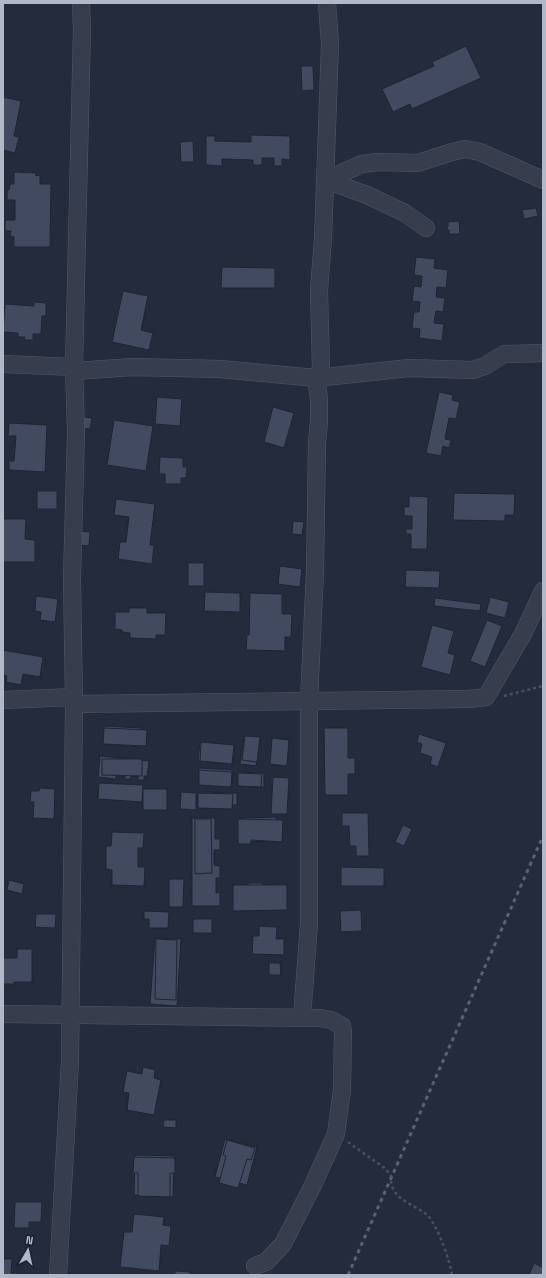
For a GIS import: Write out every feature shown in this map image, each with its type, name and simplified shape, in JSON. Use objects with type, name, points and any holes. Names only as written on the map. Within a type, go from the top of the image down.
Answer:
[{"type":"street","points":[[58,1275],[70,1060],[74,700],[72,578],[76,432],[75,369],[82,29],[81,3]]},
{"type":"street","points":[[302,1017],[309,923],[309,700],[315,571],[317,443],[320,421],[320,399],[316,378],[321,369],[319,290],[326,180],[330,44],[327,3]]},
{"type":"street","points":[[326,180],[362,164],[378,162],[418,163],[452,152],[465,150],[480,152],[543,180]]},
{"type":"street","points":[[326,180],[373,198],[405,213],[426,228]]},
{"type":"street","points":[[3,364],[75,369],[133,367],[220,369],[316,378],[409,368],[473,370],[485,366],[504,354],[543,353]]},
{"type":"street","points":[[3,700],[309,700],[469,699],[486,697],[524,634],[543,591]]},
{"type":"street","points":[[3,1014],[302,1017],[331,1020],[342,1026],[342,1090],[336,1134],[314,1185],[283,1244],[266,1262],[254,1266]]},
{"type":"path","points":[[486,697],[507,695],[543,686]]},
{"type":"path","points":[[336,1134],[386,1169],[391,1176],[390,1184],[393,1191],[399,1197],[429,1216],[441,1240],[451,1267],[452,1275]]},
{"type":"building","points":[[466,46],[481,78],[412,109],[410,104],[393,112],[382,89],[434,66],[432,62]]},
{"type":"building","points":[[301,66],[313,66],[314,90],[302,91]]},
{"type":"building","points":[[3,97],[21,101],[14,136],[19,137],[15,153],[3,150]]},
{"type":"building","points":[[251,135],[290,136],[290,160],[282,159],[282,166],[274,166],[274,158],[262,158],[262,165],[253,165],[253,160],[222,159],[222,166],[206,165],[206,136],[215,136],[215,141],[251,142]]},
{"type":"building","points":[[193,141],[194,162],[181,162],[180,142]]},
{"type":"building","points":[[14,172],[36,173],[36,176],[40,175],[40,184],[51,184],[50,247],[14,247],[14,237],[10,236],[11,231],[5,231],[5,220],[15,220],[15,200],[7,200],[7,190],[9,190],[10,184],[14,184]]},
{"type":"building","points":[[536,208],[538,216],[524,219],[522,210]]},
{"type":"building","points":[[459,221],[460,234],[449,234],[449,230],[447,230],[448,222]]},
{"type":"building","points":[[416,257],[435,259],[434,268],[448,270],[446,288],[437,287],[436,297],[445,298],[443,312],[436,311],[434,323],[444,324],[442,341],[419,338],[420,329],[412,328],[414,312],[419,312],[420,302],[412,301],[414,286],[421,287],[422,276],[414,275]]},
{"type":"building","points":[[222,267],[275,268],[275,288],[221,288]]},
{"type":"building","points":[[123,291],[148,296],[141,330],[153,333],[149,350],[112,342]]},
{"type":"building","points":[[34,302],[46,303],[46,316],[42,316],[41,334],[33,334],[33,340],[24,340],[25,337],[18,337],[18,333],[3,332],[5,304],[34,306]]},
{"type":"building","points":[[439,392],[453,395],[452,400],[460,402],[456,419],[449,418],[445,439],[451,440],[449,448],[443,446],[441,456],[426,453]]},
{"type":"building","points":[[157,397],[182,399],[180,426],[155,424]]},
{"type":"building","points":[[273,407],[294,413],[284,448],[264,442]]},
{"type":"building","points":[[83,417],[92,418],[90,429],[82,428]]},
{"type":"building","points":[[114,420],[153,426],[146,471],[107,465]]},
{"type":"building","points":[[9,423],[47,425],[45,472],[9,470],[9,461],[14,461],[16,436],[8,436]]},
{"type":"building","points":[[160,457],[183,458],[183,467],[187,467],[186,478],[181,478],[181,484],[165,484],[165,474],[159,474]]},
{"type":"building","points":[[37,491],[57,491],[57,509],[37,509]]},
{"type":"building","points":[[454,493],[515,494],[514,515],[505,515],[505,521],[453,520]]},
{"type":"building","points":[[409,496],[428,497],[427,549],[411,549],[411,534],[406,534],[406,529],[412,529],[412,516],[404,516],[404,507],[409,507]]},
{"type":"building","points":[[116,499],[155,504],[150,545],[154,545],[152,564],[118,559],[120,542],[126,542],[129,517],[114,515]]},
{"type":"building","points":[[3,519],[26,519],[25,539],[35,540],[35,562],[3,562]]},
{"type":"building","points":[[293,521],[304,522],[302,535],[292,534]]},
{"type":"building","points":[[80,531],[90,532],[89,546],[78,545]]},
{"type":"building","points":[[188,563],[204,563],[204,586],[188,586]]},
{"type":"building","points":[[280,566],[302,569],[300,587],[278,584]]},
{"type":"building","points":[[406,570],[440,571],[439,588],[405,587]]},
{"type":"building","points":[[205,592],[240,593],[240,612],[204,611]]},
{"type":"building","points":[[250,593],[282,594],[282,614],[292,614],[291,637],[285,637],[285,651],[246,650],[247,635],[249,635]]},
{"type":"building","points":[[36,596],[58,599],[55,622],[40,620],[41,612],[35,611]]},
{"type":"building","points":[[490,597],[509,602],[505,618],[486,613]]},
{"type":"building","points":[[435,598],[481,604],[480,611],[434,606]]},
{"type":"building","points":[[129,608],[147,608],[147,613],[166,613],[165,635],[156,635],[156,639],[130,638],[130,633],[115,629],[115,612],[129,612]]},
{"type":"building","points":[[487,620],[502,626],[485,667],[470,661]]},
{"type":"building","points":[[432,625],[454,631],[448,653],[455,655],[450,675],[421,667]]},
{"type":"building","points":[[3,650],[43,657],[40,677],[23,674],[21,685],[6,682],[7,676],[3,675]]},
{"type":"building","points":[[104,726],[141,728],[140,747],[103,744]]},
{"type":"building","points":[[104,728],[147,730],[146,746],[103,744]]},
{"type":"building","points":[[324,728],[348,728],[348,758],[355,758],[355,774],[348,774],[348,795],[325,795]]},
{"type":"building","points":[[419,734],[446,743],[438,767],[430,764],[432,757],[420,753],[422,744],[417,742]]},
{"type":"building","points":[[244,736],[260,739],[256,766],[240,764]]},
{"type":"building","points":[[245,736],[260,737],[257,762],[242,760]]},
{"type":"building","points":[[272,738],[289,739],[287,766],[271,765]]},
{"type":"building","points":[[272,738],[289,740],[287,766],[270,764]]},
{"type":"building","points":[[200,742],[235,745],[233,764],[198,761]]},
{"type":"building","points":[[201,742],[234,745],[232,764],[200,761]]},
{"type":"building","points":[[100,756],[149,761],[147,776],[144,776],[144,780],[138,780],[138,776],[131,776],[130,779],[125,779],[125,776],[116,775],[116,779],[98,777]]},
{"type":"building","points":[[102,759],[142,759],[142,776],[102,775]]},
{"type":"building","points":[[199,768],[233,770],[232,783],[198,781]]},
{"type":"building","points":[[199,770],[232,772],[231,787],[199,785]]},
{"type":"building","points":[[239,772],[264,773],[264,787],[238,786]]},
{"type":"building","points":[[238,773],[262,774],[261,787],[238,786]]},
{"type":"building","points":[[273,777],[289,778],[287,814],[271,814]]},
{"type":"building","points":[[99,783],[141,786],[140,802],[97,798]]},
{"type":"building","points":[[99,783],[143,785],[142,802],[98,799]]},
{"type":"building","points":[[40,788],[55,789],[54,819],[33,818],[34,802],[30,802],[31,791],[39,791]]},
{"type":"building","points":[[143,789],[167,789],[167,810],[143,810]]},
{"type":"building","points":[[181,792],[196,793],[196,810],[180,809]]},
{"type":"building","points":[[204,792],[237,793],[237,805],[204,804]]},
{"type":"building","points":[[198,793],[233,794],[232,809],[198,808]]},
{"type":"building","points":[[342,813],[368,813],[369,856],[356,856],[356,846],[350,846],[349,826],[342,826]]},
{"type":"building","points":[[276,817],[276,841],[242,842],[241,818]]},
{"type":"building","points":[[192,818],[215,818],[215,839],[220,839],[220,850],[214,850],[214,865],[220,866],[220,878],[216,878],[216,893],[220,892],[220,906],[192,906]]},
{"type":"building","points":[[195,819],[211,819],[212,873],[195,874]]},
{"type":"building","points":[[238,819],[283,820],[282,842],[251,840],[251,844],[238,844]]},
{"type":"building","points":[[403,825],[412,829],[404,846],[395,842]]},
{"type":"building","points":[[112,832],[144,833],[143,848],[138,848],[138,867],[145,867],[144,886],[112,885],[112,870],[106,869],[106,846],[111,846]]},
{"type":"building","points":[[341,867],[384,868],[384,886],[341,886]]},
{"type":"building","points":[[169,879],[184,879],[183,907],[169,907]]},
{"type":"building","points":[[9,880],[24,884],[22,894],[7,890]]},
{"type":"building","points":[[248,883],[262,883],[262,888],[273,888],[273,884],[286,884],[285,908],[237,907],[237,888],[248,888]]},
{"type":"building","points":[[233,885],[287,885],[287,910],[233,911]]},
{"type":"building","points":[[361,910],[362,931],[341,932],[340,911]]},
{"type":"building","points":[[144,911],[169,912],[168,928],[149,928],[149,919],[144,919]]},
{"type":"building","points":[[36,914],[56,914],[55,928],[35,927]]},
{"type":"building","points":[[193,919],[212,919],[212,933],[193,933]]},
{"type":"building","points":[[259,926],[277,927],[276,939],[284,939],[284,955],[252,954],[253,936],[259,936]]},
{"type":"building","points":[[155,938],[181,939],[177,1006],[150,1004]]},
{"type":"building","points":[[156,939],[177,940],[176,1000],[155,999]]},
{"type":"building","points":[[17,949],[32,949],[32,982],[14,982],[14,984],[3,984],[3,958],[17,958]]},
{"type":"building","points":[[269,963],[280,963],[281,975],[269,975]]},
{"type":"building","points":[[143,1067],[155,1070],[154,1078],[161,1080],[154,1115],[127,1110],[129,1093],[123,1092],[127,1071],[142,1074]]},
{"type":"building","points":[[164,1120],[176,1120],[176,1128],[163,1127]]},
{"type":"building","points":[[225,1139],[257,1147],[247,1185],[215,1177]]},
{"type":"building","points":[[227,1140],[255,1148],[251,1160],[247,1159],[238,1188],[219,1183],[226,1156],[223,1155]]},
{"type":"building","points":[[135,1155],[174,1156],[173,1197],[134,1195]]},
{"type":"building","points":[[134,1157],[175,1158],[175,1173],[170,1173],[170,1197],[138,1196],[138,1173],[133,1173]]},
{"type":"building","points":[[15,1202],[42,1202],[41,1222],[29,1222],[29,1228],[14,1228]]},
{"type":"building","points":[[134,1214],[164,1217],[163,1225],[171,1226],[169,1246],[161,1245],[159,1271],[120,1267],[124,1232],[132,1232]]},
{"type":"building","points":[[3,1259],[12,1259],[11,1273],[17,1273],[17,1275],[3,1275]]},
{"type":"building","points":[[534,1263],[542,1267],[543,1266],[543,1275],[529,1275]]},
{"type":"building","points":[[175,1271],[190,1272],[190,1275],[175,1275]]},
{"type":"railway","points":[[348,1275],[543,836]]}]
